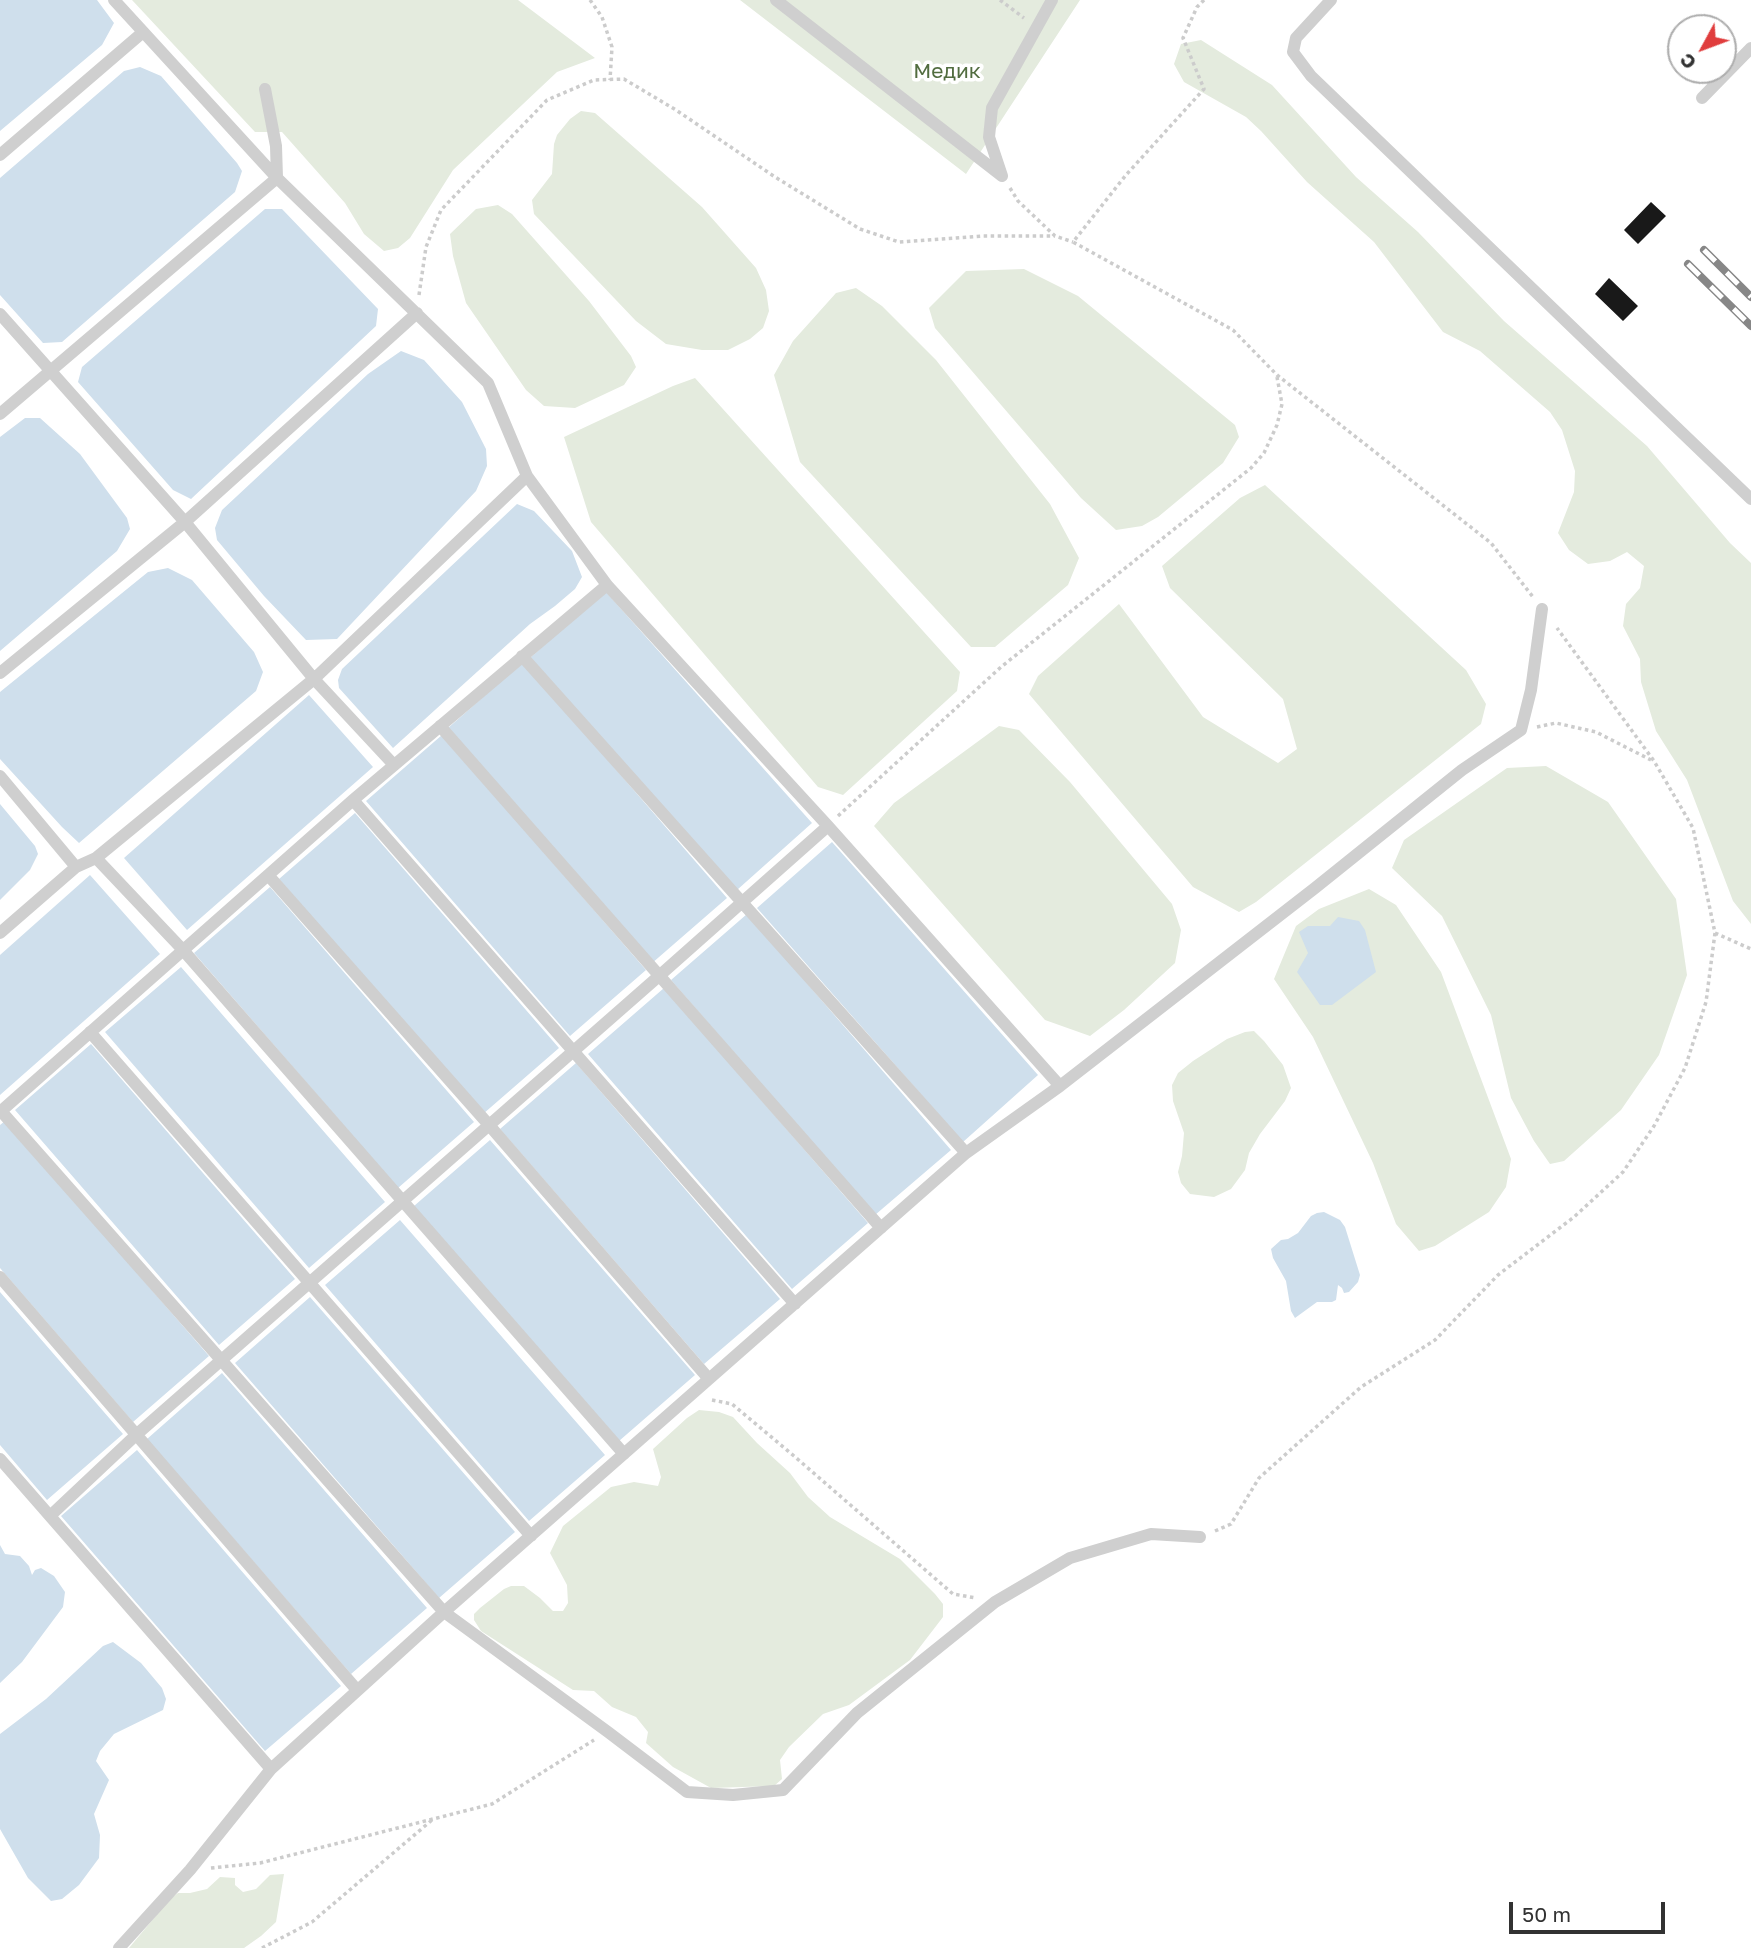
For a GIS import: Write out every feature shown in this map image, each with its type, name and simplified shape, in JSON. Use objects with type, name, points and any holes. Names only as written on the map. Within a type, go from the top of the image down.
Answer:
[{"type":"lane","points":[[114,0],[277,178],[488,383],[527,476],[607,585],[828,826],[1060,1086]]},
{"type":"lane","points":[[776,0],[1002,176]]},
{"type":"lane","points":[[1002,176],[989,137],[992,108],[1052,0]]},
{"type":"lane","points":[[1331,0],[1296,38],[1293,52],[1311,76],[1751,499]]},
{"type":"lane","points":[[0,155],[142,33]]},
{"type":"lane","points":[[1702,98],[1751,48]]},
{"type":"lane","points":[[265,89],[276,146],[277,178]]},
{"type":"lane","points":[[0,414],[277,178]]},
{"type":"lane","points":[[0,673],[185,522],[417,313]]},
{"type":"lane","points":[[0,314],[185,522],[314,679],[394,765]]},
{"type":"lane","points":[[0,933],[76,867],[96,858],[314,679],[527,476]]},
{"type":"lane","points":[[607,585],[353,800],[0,1111],[444,1612],[687,1792],[733,1795],[783,1790],[858,1713],[995,1602],[1070,1558],[1151,1534],[1200,1537]]},
{"type":"lane","points":[[119,1948],[190,1870],[271,1769],[444,1612],[966,1153],[1060,1086],[1462,769],[1521,730],[1531,690],[1542,609]]},
{"type":"lane","points":[[522,656],[966,1153]]},
{"type":"lane","points":[[440,726],[881,1228]]},
{"type":"lane","points":[[0,776],[76,867]]},
{"type":"lane","points":[[353,800],[795,1304]]},
{"type":"lane","points":[[50,1516],[136,1434],[828,826]]},
{"type":"lane","points":[[96,858],[183,950],[624,1454]]},
{"type":"lane","points":[[268,875],[709,1379]]},
{"type":"lane","points":[[90,1032],[531,1536]]},
{"type":"lane","points":[[0,1277],[357,1690]]},
{"type":"lane","points":[[0,1459],[271,1769]]},
{"type":"path","points":[[590,0],[602,17],[612,47],[610,80]]},
{"type":"path","points":[[1000,0],[1037,27]]},
{"type":"path","points":[[1073,242],[1126,175],[1204,89],[1183,38],[1203,0]]},
{"type":"path","points":[[417,313],[426,247],[441,210],[547,100],[594,80],[624,79],[677,110],[775,177],[860,229],[899,242],[983,236],[1055,236],[1073,242],[1233,330],[1276,375],[1491,543],[1654,761],[1693,828],[1715,933],[1706,1002],[1685,1068],[1654,1126],[1623,1172],[1574,1217],[1498,1275],[1435,1340],[1361,1387],[1259,1478],[1231,1524],[1200,1537]]},
{"type":"path","points":[[1002,176],[1018,201],[1055,236]]},
{"type":"path","points":[[828,826],[1001,667],[1251,468],[1264,453],[1277,425],[1282,404],[1276,375]]},
{"type":"path","points":[[1521,730],[1556,723],[1596,733],[1654,761]]},
{"type":"path","points":[[1715,933],[1751,948]]},
{"type":"path","points":[[692,1395],[732,1404],[953,1594],[995,1602]]},
{"type":"path","points":[[190,1870],[260,1863],[492,1804],[608,1732]]},
{"type":"path","points":[[262,1948],[312,1922],[434,1819]]},
{"type":"green space","points":[[132,0],[518,0],[595,58],[557,72],[453,170],[410,238],[398,248],[384,251],[364,234],[345,203],[282,132],[255,132]]},
{"type":"green space","name":"Медик","points":[[740,0],[1080,0],[966,174]]},
{"type":"green space","points":[[1201,40],[1272,85],[1356,177],[1418,232],[1504,321],[1647,446],[1730,543],[1751,563],[1751,924],[1733,901],[1687,780],[1656,731],[1641,682],[1640,659],[1623,626],[1626,604],[1640,588],[1644,566],[1627,552],[1610,561],[1588,564],[1569,550],[1558,533],[1574,492],[1575,471],[1562,430],[1550,412],[1480,351],[1443,332],[1374,242],[1307,182],[1246,117],[1184,82],[1174,64],[1181,44]]},
{"type":"green space","points":[[581,111],[595,113],[702,207],[756,268],[766,290],[769,311],[763,328],[750,339],[728,350],[702,350],[666,344],[636,321],[534,214],[532,200],[552,174],[557,135],[570,119]]},
{"type":"green space","points":[[498,205],[512,214],[589,301],[631,356],[636,367],[624,385],[575,408],[544,406],[526,390],[466,303],[453,256],[450,234],[476,209]]},
{"type":"green space","points":[[1024,269],[1078,296],[1235,425],[1239,437],[1223,463],[1158,517],[1142,526],[1116,530],[1081,498],[935,328],[929,308],[966,271]]},
{"type":"green space","points":[[856,288],[882,306],[936,360],[1050,504],[1079,558],[1068,585],[995,647],[971,647],[800,462],[774,375],[793,341],[836,293]]},
{"type":"green space","points":[[695,378],[960,672],[957,691],[843,795],[818,787],[591,522],[564,437]]},
{"type":"green space","points":[[1265,485],[1466,670],[1486,704],[1481,724],[1256,902],[1239,912],[1193,887],[1029,694],[1038,676],[1119,604],[1203,717],[1278,763],[1297,749],[1283,699],[1170,588],[1162,566],[1240,498]]},
{"type":"green space","points":[[999,726],[1019,730],[1070,782],[1172,904],[1181,930],[1175,963],[1124,1010],[1090,1036],[1045,1020],[874,826],[894,803]]},
{"type":"green space","points":[[1546,766],[1608,802],[1676,899],[1687,975],[1659,1055],[1621,1110],[1564,1161],[1550,1164],[1511,1098],[1491,1015],[1442,916],[1392,868],[1404,840],[1507,768]]},
{"type":"green space","points":[[1369,889],[1396,905],[1441,972],[1511,1159],[1506,1187],[1489,1212],[1435,1246],[1419,1251],[1396,1224],[1373,1163],[1313,1037],[1274,979],[1296,926],[1319,909]]},
{"type":"green space","points":[[1254,1031],[1283,1065],[1291,1088],[1285,1101],[1260,1134],[1249,1153],[1245,1170],[1231,1189],[1214,1197],[1190,1194],[1181,1183],[1178,1172],[1184,1133],[1173,1101],[1172,1085],[1178,1073],[1193,1061],[1227,1039]]},
{"type":"green space","points":[[699,1410],[733,1417],[830,1517],[900,1559],[943,1604],[943,1617],[910,1660],[849,1705],[823,1714],[789,1747],[780,1760],[782,1779],[774,1786],[711,1788],[673,1767],[646,1743],[648,1732],[636,1717],[612,1707],[594,1691],[573,1690],[481,1631],[474,1620],[474,1614],[480,1608],[511,1586],[524,1586],[553,1611],[563,1611],[568,1603],[567,1585],[550,1553],[563,1526],[611,1487],[634,1482],[658,1486],[661,1477],[653,1449]]},
{"type":"green space","points":[[284,1874],[276,1922],[244,1948],[129,1948],[178,1893],[207,1889],[220,1877],[235,1878],[235,1885],[243,1892],[256,1889],[270,1875]]},
{"type":"water","points":[[0,0],[97,0],[114,23],[102,45],[0,131]]},
{"type":"water","points":[[140,67],[161,76],[237,163],[242,171],[235,192],[62,342],[43,343],[0,295],[0,178],[124,71]]},
{"type":"water","points":[[265,209],[282,209],[378,309],[376,326],[191,499],[173,490],[78,382],[82,367]]},
{"type":"water","points":[[401,351],[424,360],[462,402],[486,449],[487,466],[476,491],[337,639],[306,640],[264,596],[217,540],[215,528],[222,510],[368,374]]},
{"type":"water","points":[[25,418],[40,418],[80,454],[127,518],[130,529],[117,551],[0,651],[0,437]]},
{"type":"water","points":[[517,504],[534,511],[572,551],[582,577],[575,589],[530,624],[393,748],[339,688],[338,680],[342,669]]},
{"type":"water","points":[[168,568],[192,580],[254,652],[263,672],[256,691],[79,843],[0,759],[0,692],[148,572]]},
{"type":"water","points":[[605,591],[812,823],[737,890],[530,658]]},
{"type":"water","points":[[523,662],[727,898],[651,964],[448,728]]},
{"type":"water","points":[[309,695],[373,767],[187,930],[124,858]]},
{"type":"water","points":[[442,735],[646,970],[570,1036],[366,801]]},
{"type":"water","points":[[0,804],[35,846],[38,854],[30,870],[0,900]]},
{"type":"water","points":[[355,813],[559,1048],[483,1114],[279,879]]},
{"type":"water","points":[[832,842],[1038,1075],[963,1142],[757,908]]},
{"type":"water","points":[[90,875],[160,954],[0,1095],[0,955]]},
{"type":"water","points":[[270,887],[474,1122],[398,1188],[194,953]]},
{"type":"water","points":[[747,914],[951,1150],[875,1215],[671,980]]},
{"type":"water","points":[[1338,917],[1359,921],[1365,930],[1376,972],[1332,1005],[1320,1005],[1297,972],[1308,953],[1299,932],[1308,926],[1330,926]]},
{"type":"water","points":[[181,967],[385,1202],[309,1268],[105,1032]]},
{"type":"water","points":[[664,988],[868,1223],[792,1289],[588,1054]]},
{"type":"water","points":[[91,1044],[295,1279],[219,1345],[15,1110]]},
{"type":"water","points":[[576,1063],[780,1299],[704,1364],[500,1129]]},
{"type":"water","points":[[5,1121],[209,1356],[133,1422],[0,1268],[0,1125]]},
{"type":"water","points":[[490,1140],[695,1375],[619,1441],[414,1206]]},
{"type":"water","points":[[1324,1212],[1340,1220],[1345,1227],[1360,1275],[1358,1282],[1349,1292],[1344,1293],[1338,1285],[1336,1300],[1317,1302],[1295,1318],[1291,1311],[1286,1281],[1271,1249],[1281,1240],[1298,1233],[1311,1216]]},
{"type":"water","points":[[400,1220],[605,1455],[529,1521],[325,1285]]},
{"type":"water","points":[[0,1292],[123,1434],[47,1500],[0,1445]]},
{"type":"water","points":[[310,1297],[515,1532],[439,1598],[235,1363]]},
{"type":"water","points":[[222,1373],[427,1608],[351,1674],[147,1439]]},
{"type":"water","points":[[137,1450],[341,1686],[265,1751],[61,1516]]},
{"type":"water","points":[[0,1545],[5,1554],[20,1556],[29,1566],[32,1575],[35,1570],[41,1568],[54,1576],[65,1592],[63,1607],[22,1662],[0,1683]]},
{"type":"water","points":[[113,1642],[141,1663],[162,1688],[166,1699],[163,1710],[114,1734],[100,1751],[96,1761],[109,1780],[94,1814],[100,1835],[99,1858],[79,1885],[62,1899],[51,1901],[28,1878],[0,1829],[0,1734],[46,1699],[103,1646]]},
{"type":"building","points":[[1651,202],[1666,216],[1638,244],[1624,230]]},
{"type":"building","points":[[1609,278],[1638,306],[1623,321],[1595,294]]},
{"type":"railway","points":[[1704,250],[1751,297]]},
{"type":"railway","points":[[1688,264],[1751,326]]}]
